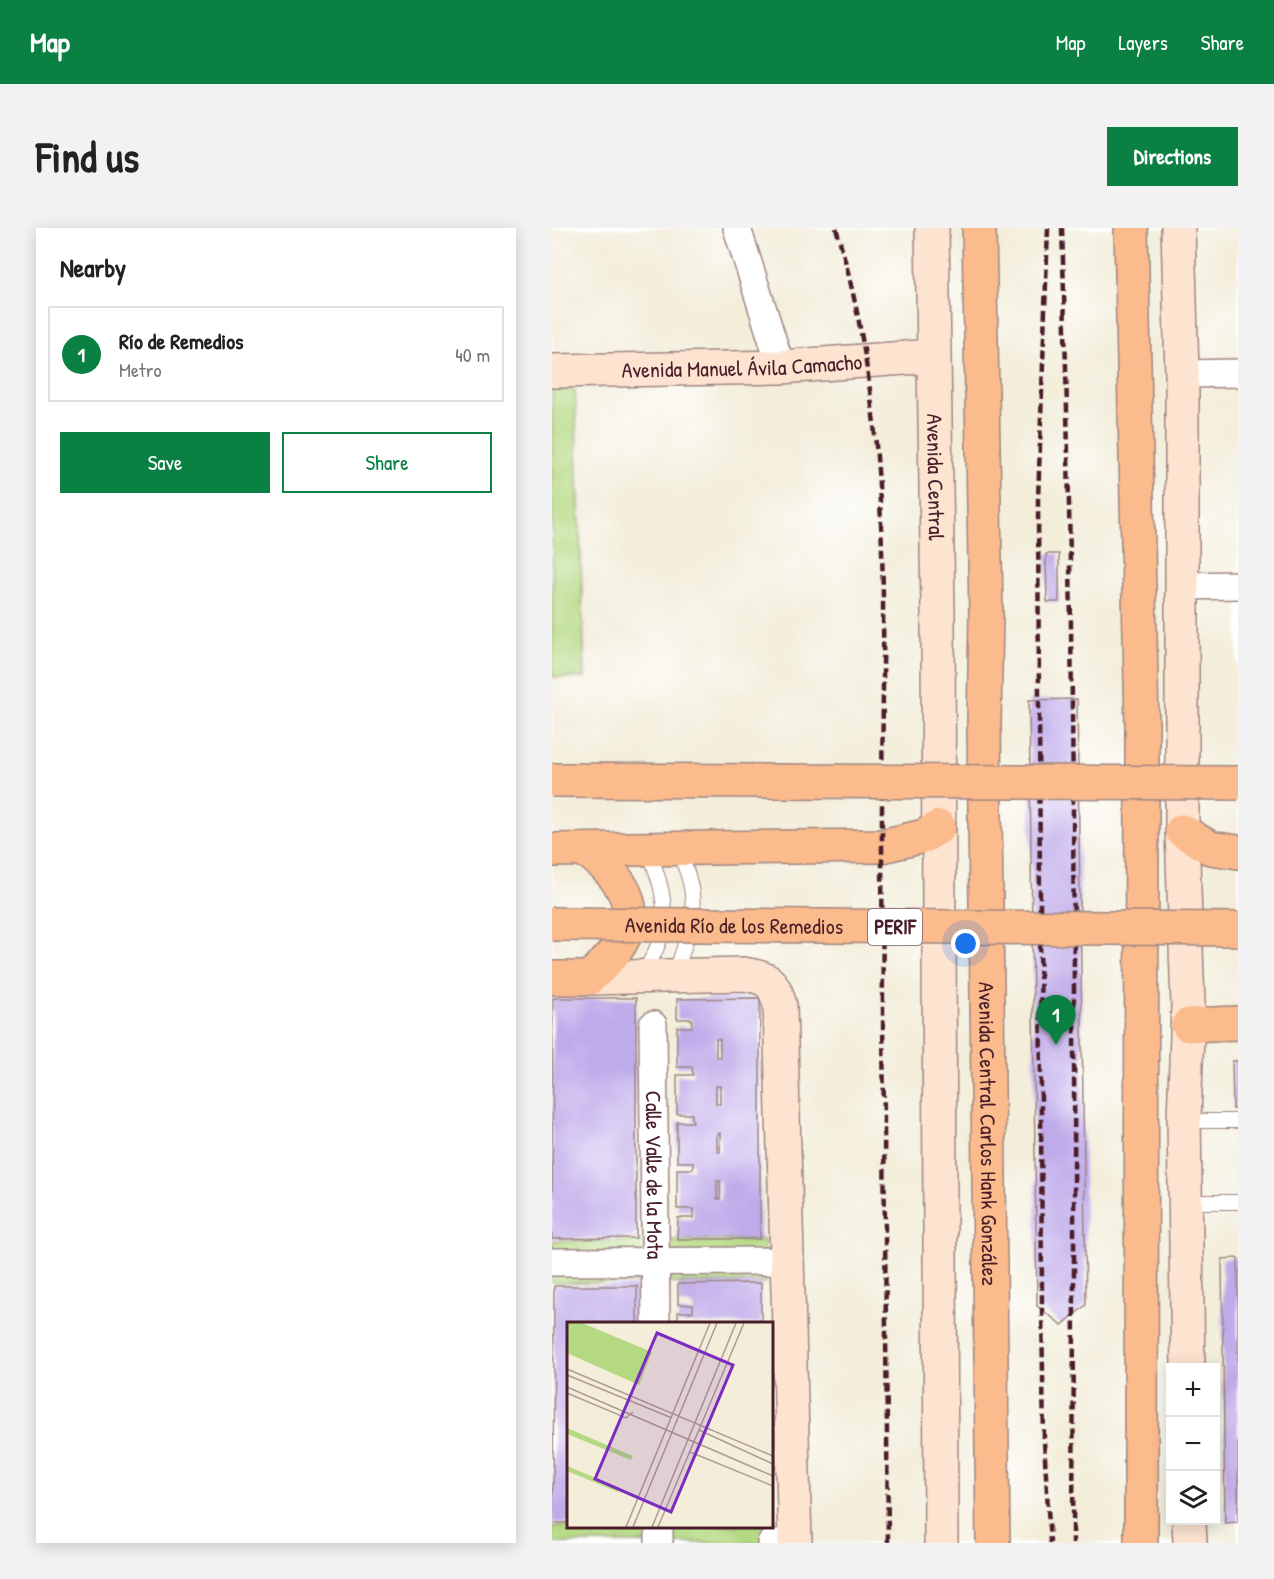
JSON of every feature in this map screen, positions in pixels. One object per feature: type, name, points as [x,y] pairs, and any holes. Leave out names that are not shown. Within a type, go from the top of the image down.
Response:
[{"type":"highway","name":"Avenida Central Carlos Hank González","points":[[979,228],[986,615],[984,724],[993,1543]]},
{"type":"highway","points":[[1131,228],[1142,726],[1141,1543]]},
{"type":"highway","points":[[552,780],[1238,783]]},
{"type":"highway","points":[[552,850],[882,846],[916,839],[939,827]]},
{"type":"highway","points":[[1182,831],[1209,848],[1238,852]]},
{"type":"highway","points":[[552,978],[589,978],[612,958],[626,936],[630,916],[616,877],[587,850]]},
{"type":"highway","name":"Avenida Río de los Remedios","points":[[552,924],[1238,929]]},
{"type":"highway","points":[[1188,1025],[1238,1023]]},
{"type":"main road","points":[[919,228],[934,273]]},
{"type":"main road","name":"Avenida Central","points":[[932,228],[938,726]]},
{"type":"main road","points":[[1178,228],[1182,374],[1182,831],[1188,1025],[1184,1121],[1188,1363]]},
{"type":"main road","name":"Avenida Manuel Ávila Camacho","points":[[552,371],[781,366],[933,356]]},
{"type":"main road","name":"Avenida Central Carlos Hank González","points":[[938,726],[941,1543]]},
{"type":"main road","points":[[589,978],[743,974],[759,976],[772,983],[780,1006],[795,1543]]},
{"type":"main road","points":[[1189,1525],[1190,1543]]},
{"type":"street","points":[[737,228],[781,366]]},
{"type":"street","points":[[1182,374],[1238,373]]},
{"type":"street","points":[[1182,586],[1238,585]]},
{"type":"street","name":"Calle Valle de la Mota","points":[[653,1025],[656,1322]]},
{"type":"street","points":[[552,1262],[788,1261]]},
{"type":"street","points":[[771,1543],[795,1543]]},
{"type":"lane","points":[[662,848],[690,874],[694,907],[675,976]]},
{"type":"lane","points":[[642,977],[661,936],[662,848]]},
{"type":"lane","points":[[1184,1121],[1238,1120]]},
{"type":"lane","points":[[1186,1202],[1238,1202]]},
{"type":"green space","points":[[552,390],[575,390],[585,678],[552,677]]},
{"type":"green space","points":[[765,1240],[765,1283],[552,1283],[552,1241]]},
{"type":"green space","points":[[552,1526],[567,1526],[567,1528],[771,1528],[772,1543],[552,1543]]},
{"type":"building","points":[[1046,554],[1059,554],[1059,602],[1047,602]]},
{"type":"building","points":[[1077,699],[1086,1305],[1062,1325],[1037,1306],[1029,700]]},
{"type":"building","points":[[553,998],[636,998],[636,1238],[552,1239]]},
{"type":"building","points":[[760,998],[760,1239],[677,1239],[678,1218],[693,1218],[693,1209],[677,1209],[677,1169],[693,1169],[693,1162],[677,1162],[677,1122],[693,1122],[692,1114],[677,1114],[677,1075],[693,1075],[692,1067],[677,1067],[677,1027],[692,1027],[692,1019],[677,1019],[677,999]],"holes":[[[716,1039],[720,1039],[720,1057],[716,1057]],[[716,1086],[720,1086],[720,1104],[716,1104]],[[720,1133],[720,1152],[717,1151],[717,1134]],[[717,1181],[720,1181],[720,1199],[717,1199]]]},
{"type":"building","points":[[1232,1061],[1238,1061],[1238,1109],[1233,1109]]},
{"type":"building","points":[[1238,1258],[1238,1522],[1225,1523],[1222,1259]]},
{"type":"building","points":[[761,1283],[761,1322],[678,1322],[678,1312],[693,1312],[693,1305],[678,1304],[678,1284]]},
{"type":"building","points":[[554,1286],[637,1286],[637,1322],[567,1322],[567,1523],[553,1523]]},
{"type":"railway","points":[[836,228],[855,305],[869,382],[882,535],[882,934],[888,1543]]},
{"type":"railway","points":[[1048,228],[1038,499],[1042,1310],[1044,1441],[1050,1543]]},
{"type":"railway","points":[[1062,228],[1072,721],[1073,1543]]},
{"type":"place","name":"Río de Remedios","points":[[1056,1045]]}]
